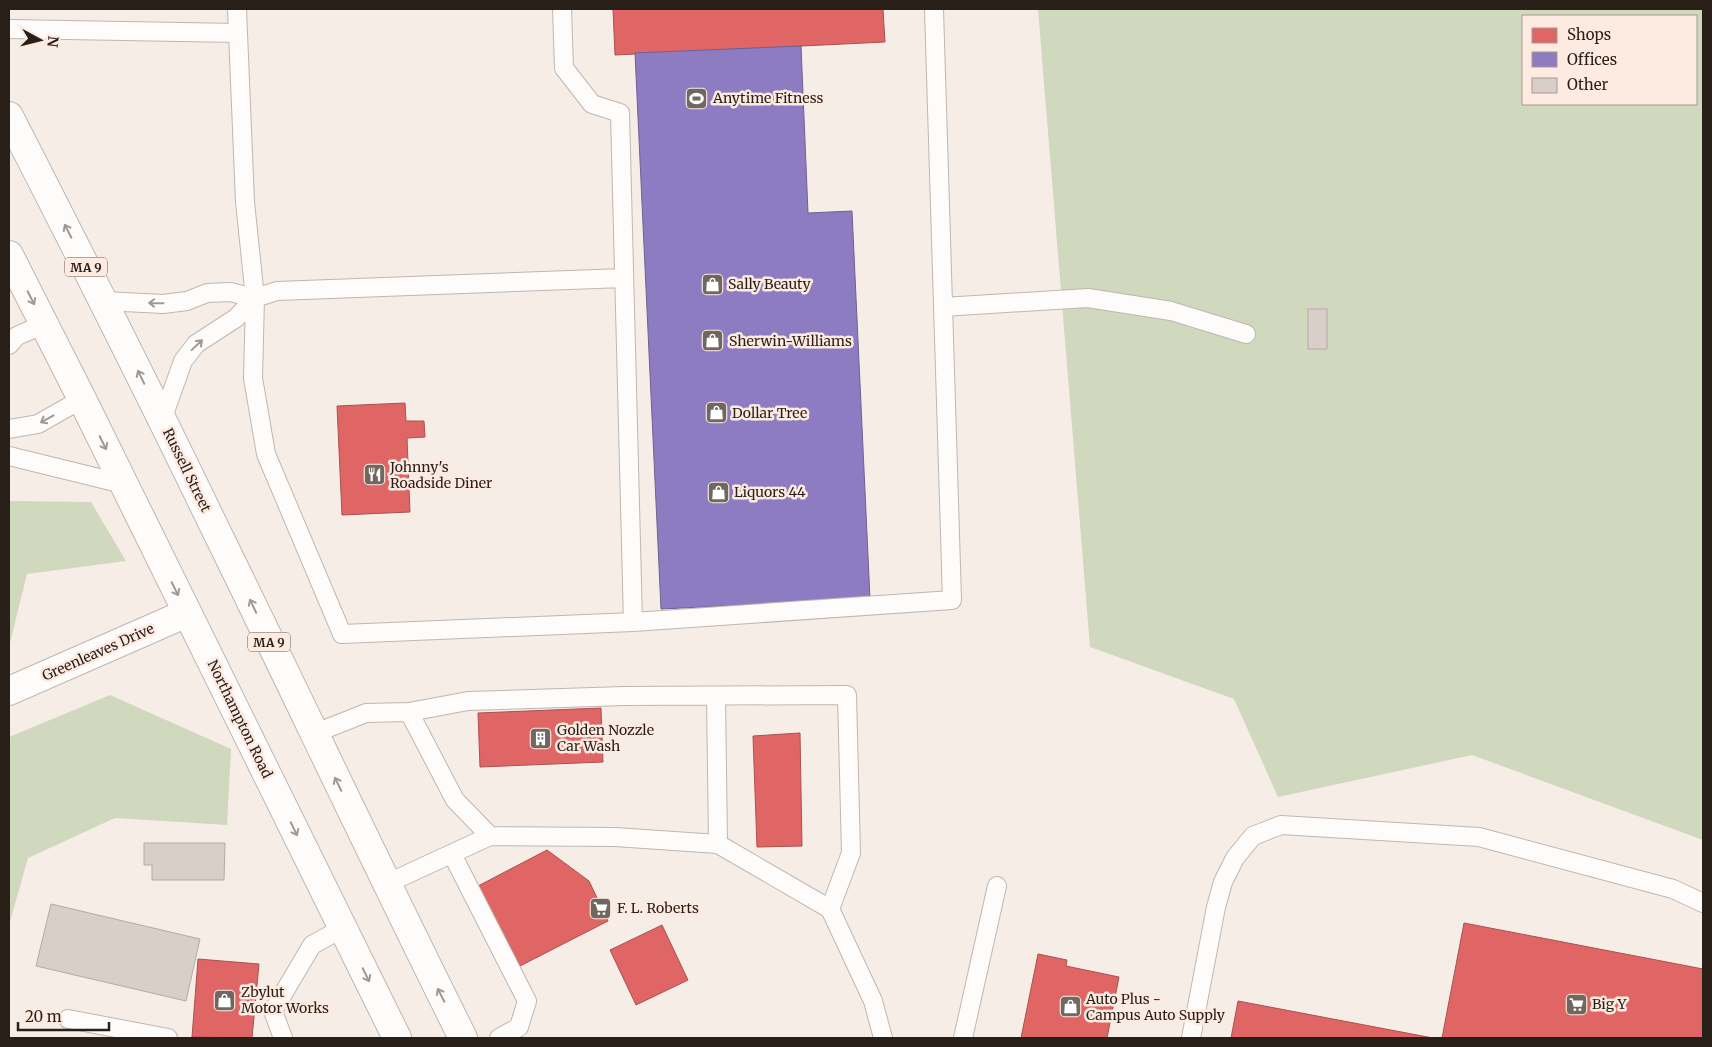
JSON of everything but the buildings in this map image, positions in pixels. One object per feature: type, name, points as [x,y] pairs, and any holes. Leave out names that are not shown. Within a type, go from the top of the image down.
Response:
[{"type":"main road","name":"Russell Street","points":[[9,116],[104,301],[386,884]]},
{"type":"main road","points":[[9,255],[82,400]]},
{"type":"main road","name":"Northampton Road","points":[[82,400],[397,1038]]},
{"type":"main road","name":"Greenleaves Drive","points":[[9,691],[187,613]]},
{"type":"main road","name":"MA 9","points":[[386,884],[463,1038]]},
{"type":"lane","points":[[237,9],[246,202],[255,298],[253,378],[266,454],[342,634],[633,622],[952,600],[934,9]]},
{"type":"lane","points":[[562,9],[564,68],[592,104],[620,113],[633,622]]},
{"type":"lane","points":[[9,30],[238,33]]},
{"type":"lane","points":[[162,420],[183,361],[196,344],[236,318],[255,298],[277,291],[624,278]]},
{"type":"lane","points":[[104,301],[163,304],[187,301],[207,293],[230,292],[255,298]]},
{"type":"lane","points":[[943,306],[1088,298],[1171,311],[1246,334]]},
{"type":"lane","points":[[11,337],[44,324]]},
{"type":"lane","points":[[9,429],[38,424],[82,400]]},
{"type":"lane","points":[[9,456],[124,484]]},
{"type":"lane","points":[[313,734],[366,713],[409,712],[468,701],[624,696],[847,696],[851,853],[830,909]]},
{"type":"lane","points":[[716,696],[718,844]]},
{"type":"lane","points":[[409,712],[455,800],[490,836]]},
{"type":"lane","points":[[1190,1038],[1216,907],[1224,882],[1235,858],[1253,836],[1281,825],[1479,837],[1672,889],[1703,903]]},
{"type":"lane","points":[[386,884],[490,836],[615,837],[718,844],[830,909],[873,1001],[883,1038]]},
{"type":"lane","points":[[452,854],[527,1001],[519,1027],[499,1038]]},
{"type":"lane","points":[[963,1038],[997,886]]},
{"type":"lane","points":[[283,1038],[273,1011],[312,945],[343,928]]},
{"type":"lane","points":[[68,1019],[168,1038]]},
{"type":"green space","points":[[1038,9],[1703,9],[1703,840],[1472,755],[1278,797],[1234,699],[1090,647]]},
{"type":"green space","points":[[9,501],[91,502],[126,561],[27,574],[9,647]]},
{"type":"green space","points":[[110,695],[231,749],[227,825],[115,818],[28,858],[9,925],[9,737]]},
{"type":"place","name":"Anytime Fitness","points":[[697,98]]},
{"type":"place","name":"Sally Beauty","points":[[712,284]]},
{"type":"place","name":"Sherwin-Williams","points":[[713,341]]},
{"type":"place","name":"Dollar Tree","points":[[716,413]]},
{"type":"place","name":"Johnny's Roadside Diner","points":[[374,475]]},
{"type":"place","name":"Liquors 44","points":[[718,492]]},
{"type":"place","name":"Golden Nozzle Car Wash","points":[[541,738]]},
{"type":"place","name":"F. L. Roberts","points":[[601,908]]},
{"type":"place","name":"Zbylut Motor Works","points":[[225,1000]]},
{"type":"place","name":"Big Y","points":[[1576,1004]]},
{"type":"place","name":"Auto Plus - Campus Auto Supply","points":[[1070,1007]]}]
